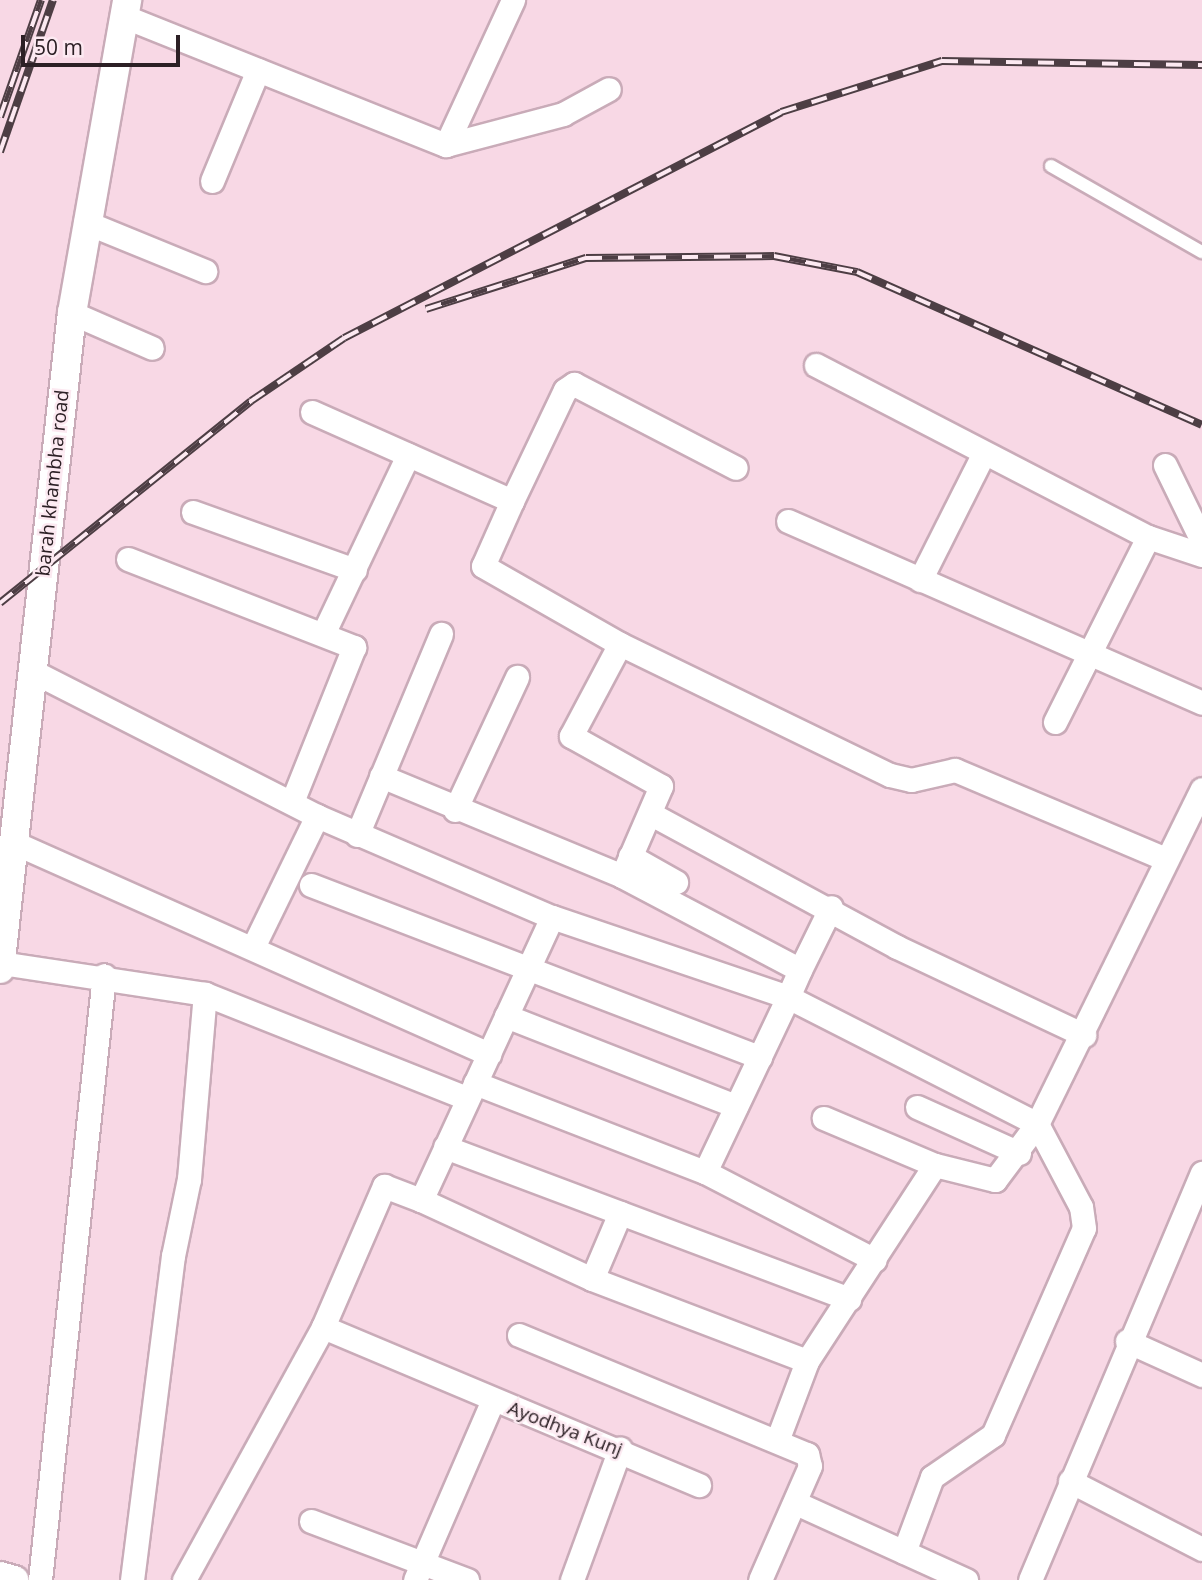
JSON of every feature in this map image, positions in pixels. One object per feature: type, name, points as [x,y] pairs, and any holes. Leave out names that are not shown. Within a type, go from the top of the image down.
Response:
[{"type":"street","points":[[446,145],[513,0]]},
{"type":"street","points":[[125,8],[258,70],[446,145],[563,114],[608,89]]},
{"type":"street","name":"barah khambha road","points":[[0,969],[17,844],[72,313],[85,222],[125,8]]},
{"type":"street","points":[[212,181],[258,70]]},
{"type":"street","points":[[85,222],[205,271]]},
{"type":"street","points":[[72,313],[152,348]]},
{"type":"street","points":[[816,365],[1148,537],[1202,555]]},
{"type":"street","points":[[736,468],[569,384],[512,501],[484,566],[620,644],[890,775],[911,780],[955,770],[1166,859]]},
{"type":"street","points":[[312,412],[512,501]]},
{"type":"street","points":[[920,580],[984,453]]},
{"type":"street","points":[[324,632],[408,455]]},
{"type":"street","points":[[1164,465],[1202,541]]},
{"type":"street","points":[[193,512],[355,570]]},
{"type":"street","points":[[788,521],[1090,652],[1202,704]]},
{"type":"street","points":[[1055,722],[1148,537]]},
{"type":"street","points":[[128,559],[349,642],[355,653],[292,802]]},
{"type":"street","points":[[356,835],[441,634]]},
{"type":"street","points":[[620,644],[571,736],[660,783],[651,814],[626,866]]},
{"type":"street","points":[[34,671],[356,835],[552,917],[789,998],[1037,1124],[1081,1207],[1084,1227],[993,1435],[932,1477],[904,1552]]},
{"type":"street","points":[[455,810],[517,677]]},
{"type":"street","points":[[381,776],[455,810],[676,882]]},
{"type":"street","points":[[824,1118],[935,1165],[990,1181],[1019,1153],[1037,1124],[1084,1035],[1166,859],[1202,789]]},
{"type":"street","points":[[651,814],[831,907],[897,947],[1084,1035]]},
{"type":"street","points":[[253,947],[317,816]]},
{"type":"street","points":[[17,844],[489,1054]]},
{"type":"street","points":[[626,866],[800,970]]},
{"type":"street","points":[[310,885],[527,972],[760,1057]]},
{"type":"street","points":[[705,1172],[831,907]]},
{"type":"street","points":[[421,1200],[552,917]]},
{"type":"street","points":[[1,963],[104,975],[205,995],[705,1172],[875,1260]]},
{"type":"street","points":[[40,1580],[104,975]]},
{"type":"street","points":[[132,1580],[173,1256],[189,1179],[205,995]]},
{"type":"street","points":[[506,1016],[736,1106]]},
{"type":"street","points":[[917,1107],[1019,1153]]},
{"type":"street","points":[[445,1147],[849,1299]]},
{"type":"street","points":[[777,1441],[807,1361],[935,1165]]},
{"type":"street","points":[[1030,1580],[1127,1341],[1200,1185]]},
{"type":"street","points":[[184,1580],[323,1327],[384,1186],[421,1200],[592,1279],[807,1361]]},
{"type":"street","points":[[592,1279],[620,1213]]},
{"type":"street","points":[[323,1327],[492,1402]]},
{"type":"street","points":[[519,1335],[777,1441],[811,1460],[796,1503],[760,1580]]},
{"type":"street","points":[[1127,1341],[1202,1375]]},
{"type":"street","name":"Ayodhya Kunj","points":[[418,1572],[492,1402],[620,1449],[699,1485]]},
{"type":"street","points":[[572,1580],[620,1449]]},
{"type":"street","points":[[1070,1481],[1202,1549]]},
{"type":"street","points":[[796,1503],[966,1580]]},
{"type":"street","points":[[310,1521],[418,1572],[467,1580]]},
{"type":"street","points":[[0,1576],[14,1580]]},
{"type":"lane","points":[[1051,166],[1202,252]]},
{"type":"railway","points":[[0,117],[41,0]]},
{"type":"railway","points":[[0,152],[53,0]]},
{"type":"railway","points":[[0,603],[251,401],[344,338],[781,112],[942,61],[1202,65]]},
{"type":"railway","points":[[426,309],[586,258],[774,256],[857,272],[1202,425]]}]
